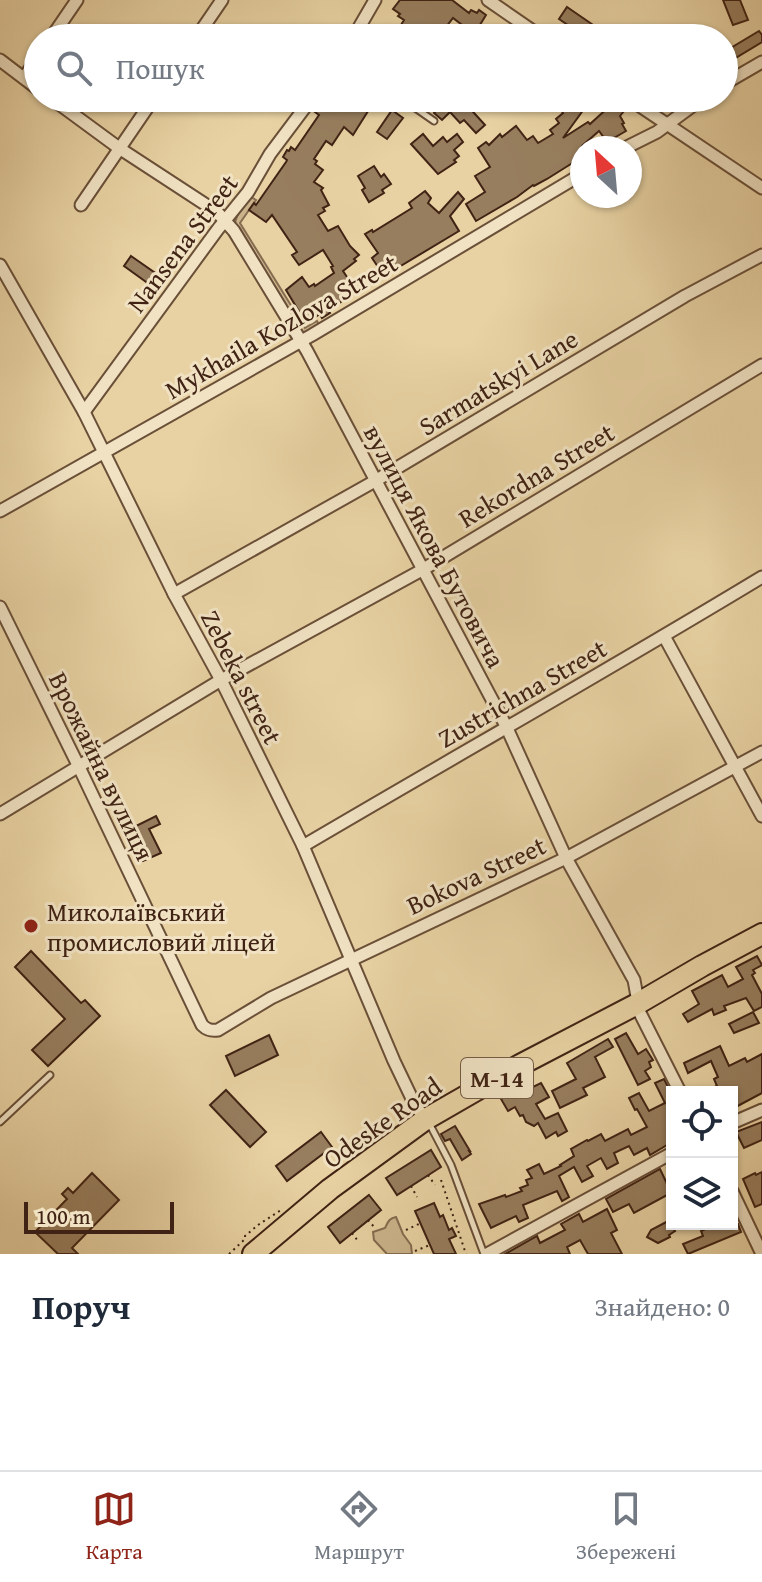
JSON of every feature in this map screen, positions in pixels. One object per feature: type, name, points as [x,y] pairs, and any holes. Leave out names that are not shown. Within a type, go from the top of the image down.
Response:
[{"type":"highway","name":"Odeske Road","points":[[253,1254],[330,1189],[426,1119],[762,934]]},
{"type":"street","points":[[61,24],[77,0]]},
{"type":"street","points":[[206,24],[222,0]]},
{"type":"street","points":[[361,24],[375,0]]},
{"type":"street","points":[[488,0],[523,24]]},
{"type":"street","points":[[0,60],[24,78]]},
{"type":"street","points":[[738,76],[762,62]]},
{"type":"street","name":"вулиця Якова Бутовича","points":[[70,112],[217,212],[234,231],[301,342],[506,726],[566,858],[634,980],[640,1013],[677,1086]]},
{"type":"street","points":[[81,205],[144,112]]},
{"type":"street","name":"Nansena Street","points":[[84,412],[248,192],[270,154],[302,112]]},
{"type":"street","points":[[648,112],[762,188]]},
{"type":"street","points":[[642,140],[684,112]]},
{"type":"street","name":"Mykhaila Kozlova Street","points":[[0,511],[301,342],[570,181]]},
{"type":"street","name":"Sarmatskyi Lane","points":[[174,594],[375,481],[685,296],[762,255]]},
{"type":"street","name":"Zebeka street","points":[[0,265],[84,412],[174,594],[221,680],[303,846],[394,1061],[416,1107],[426,1119]]},
{"type":"street","name":"Rekordna Street","points":[[0,814],[221,680],[422,570],[762,365]]},
{"type":"street","name":"Zustrichna Street","points":[[303,846],[762,577]]},
{"type":"street","name":"Врожайна вулиця","points":[[0,607],[207,1030]]},
{"type":"street","points":[[664,636],[762,816]]},
{"type":"street","name":"Bokova Street","points":[[207,1030],[218,1030],[271,998],[566,858],[762,752]]},
{"type":"street","points":[[738,1120],[762,1110]]},
{"type":"street","points":[[486,1254],[666,1156]]},
{"type":"street","points":[[738,1204],[762,1254]]},
{"type":"lane","points":[[421,112],[434,121]]},
{"type":"lane","points":[[0,1122],[50,1075]]},
{"type":"lane","points":[[426,1119],[451,1165],[486,1254]]},
{"type":"path","points":[[428,1175],[435,1185]]},
{"type":"path","points":[[441,1180],[466,1254]]},
{"type":"path","points":[[411,1186],[417,1197]]},
{"type":"path","points":[[368,1220],[375,1228]]},
{"type":"path","points":[[406,1230],[421,1223]]},
{"type":"path","points":[[352,1233],[358,1241]]},
{"type":"path","points":[[415,1251],[430,1245]]},
{"type":"shaded area","points":[[251,197],[256,200],[240,223],[305,328],[317,321],[319,325],[305,333],[302,333],[235,225],[238,214]]},
{"type":"shaded area","points":[[396,1217],[411,1245],[412,1254],[387,1254],[374,1240],[373,1232],[385,1228],[390,1219]]},
{"type":"building","points":[[400,0],[452,0],[469,13],[479,10],[486,15],[480,24],[461,24],[453,18],[448,24],[402,24],[404,20],[393,9]]},
{"type":"building","points":[[723,0],[740,0],[748,20],[733,24]]},
{"type":"building","points":[[567,7],[592,24],[566,24],[559,19]]},
{"type":"building","points":[[759,31],[762,35],[762,42],[738,57],[738,44]]},
{"type":"building","points":[[315,112],[367,112],[353,135],[344,127],[332,145],[326,141],[314,159],[323,170],[314,182],[323,188],[321,190],[329,205],[318,215],[328,231],[338,226],[359,255],[343,271],[357,292],[328,310],[330,313],[322,318],[320,314],[306,323],[286,290],[302,277],[309,287],[315,286],[334,273],[333,266],[323,250],[299,265],[292,255],[297,252],[272,215],[266,222],[249,210],[254,203],[256,205],[286,162],[283,157],[287,150],[291,147],[295,150],[319,115]]},
{"type":"building","points":[[391,112],[403,118],[387,139],[377,132]]},
{"type":"building","points":[[435,112],[450,112],[442,120]]},
{"type":"building","points":[[450,112],[473,112],[485,125],[476,133],[464,120],[460,123]]},
{"type":"building","points":[[562,112],[582,112],[563,138],[588,122],[590,124],[603,112],[623,112],[620,116],[626,131],[617,136],[603,136],[599,131],[593,136],[570,136],[570,165],[476,221],[466,204],[485,192],[475,176],[490,167],[478,148],[486,142],[489,145],[500,134],[502,137],[516,126],[527,140],[533,136],[538,143],[553,134],[550,130],[559,123],[556,119]]},
{"type":"building","points":[[423,134],[433,146],[443,137],[447,142],[457,134],[463,142],[454,150],[459,156],[454,160],[456,162],[438,174],[411,144]]},
{"type":"building","points":[[374,166],[381,177],[384,174],[391,184],[382,190],[384,193],[369,202],[358,176]]},
{"type":"building","points":[[425,191],[431,198],[428,203],[439,213],[458,192],[464,199],[450,216],[459,231],[384,276],[372,258],[378,253],[365,234],[412,208],[409,203]]},
{"type":"building","points":[[131,256],[161,277],[153,287],[124,266]]},
{"type":"building","points":[[156,816],[160,824],[149,829],[161,853],[143,861],[130,829]]},
{"type":"building","points":[[31,951],[81,1003],[85,1000],[100,1016],[48,1066],[32,1050],[65,1019],[15,967]]},
{"type":"building","points":[[757,956],[762,965],[753,970],[755,973],[752,975],[762,994],[762,1007],[754,1011],[746,998],[724,1006],[726,1010],[714,1015],[712,1009],[688,1022],[683,1014],[699,1004],[692,991],[722,975],[728,987],[743,979],[736,967]]},
{"type":"building","points":[[753,1012],[759,1023],[734,1033],[729,1024]]},
{"type":"building","points":[[626,1033],[638,1054],[646,1049],[653,1060],[649,1062],[651,1067],[645,1071],[650,1079],[638,1085],[615,1039]]},
{"type":"building","points":[[269,1035],[278,1055],[235,1076],[226,1056]]},
{"type":"building","points":[[608,1039],[613,1047],[595,1057],[605,1077],[583,1088],[587,1095],[560,1108],[552,1091],[576,1079],[567,1063]]},
{"type":"building","points":[[720,1046],[729,1066],[762,1054],[762,1093],[738,1106],[738,1086],[717,1086],[714,1079],[718,1077],[711,1061],[688,1073],[684,1063]]},
{"type":"building","points":[[664,1079],[668,1086],[666,1146],[650,1155],[647,1148],[634,1155],[629,1146],[614,1153],[618,1163],[607,1169],[601,1158],[587,1166],[593,1176],[582,1182],[574,1167],[559,1176],[569,1197],[562,1201],[557,1191],[523,1205],[528,1218],[519,1222],[516,1216],[491,1228],[479,1204],[522,1191],[520,1188],[528,1185],[526,1180],[532,1178],[527,1170],[539,1164],[544,1174],[574,1156],[571,1149],[587,1140],[601,1134],[605,1141],[628,1129],[631,1135],[647,1127],[629,1098],[639,1093],[649,1111],[665,1103],[655,1083]]},
{"type":"building","points":[[541,1083],[549,1097],[536,1104],[545,1119],[558,1113],[567,1131],[558,1136],[556,1132],[546,1138],[538,1123],[534,1126],[526,1122],[515,1107],[508,1111],[501,1099],[529,1084],[531,1088]]},
{"type":"building","points":[[226,1090],[266,1132],[250,1147],[210,1105]]},
{"type":"building","points":[[762,1122],[762,1140],[744,1148],[738,1131]]},
{"type":"building","points":[[455,1126],[471,1154],[462,1160],[450,1139],[445,1141],[441,1134]]},
{"type":"building","points":[[321,1132],[332,1147],[287,1181],[276,1166]]},
{"type":"building","points":[[431,1150],[441,1167],[397,1195],[386,1178]]},
{"type":"building","points":[[660,1169],[666,1182],[666,1196],[634,1213],[629,1204],[613,1212],[606,1199]]},
{"type":"building","points":[[762,1172],[762,1204],[755,1207],[743,1179]]},
{"type":"building","points":[[92,1173],[119,1200],[72,1248],[78,1254],[58,1254],[35,1232],[67,1199],[62,1194],[68,1188],[73,1193]]},
{"type":"building","points":[[369,1195],[381,1210],[340,1243],[328,1227]]},
{"type":"building","points":[[434,1203],[440,1217],[443,1215],[449,1230],[452,1228],[456,1236],[449,1239],[456,1254],[434,1254],[415,1211]]},
{"type":"building","points":[[607,1209],[617,1230],[611,1233],[622,1254],[588,1254],[580,1240],[567,1247],[570,1254],[505,1254],[537,1236],[540,1243],[565,1230],[561,1224],[579,1214],[583,1222]]},
{"type":"building","points":[[666,1222],[666,1230],[675,1231],[658,1243],[647,1237],[651,1230]]},
{"type":"building","points":[[738,1224],[741,1232],[688,1254],[683,1244],[703,1236],[701,1231],[738,1230]]},
{"type":"place","name":"Миколаївський промисловий ліцей","points":[[31,926]]}]
